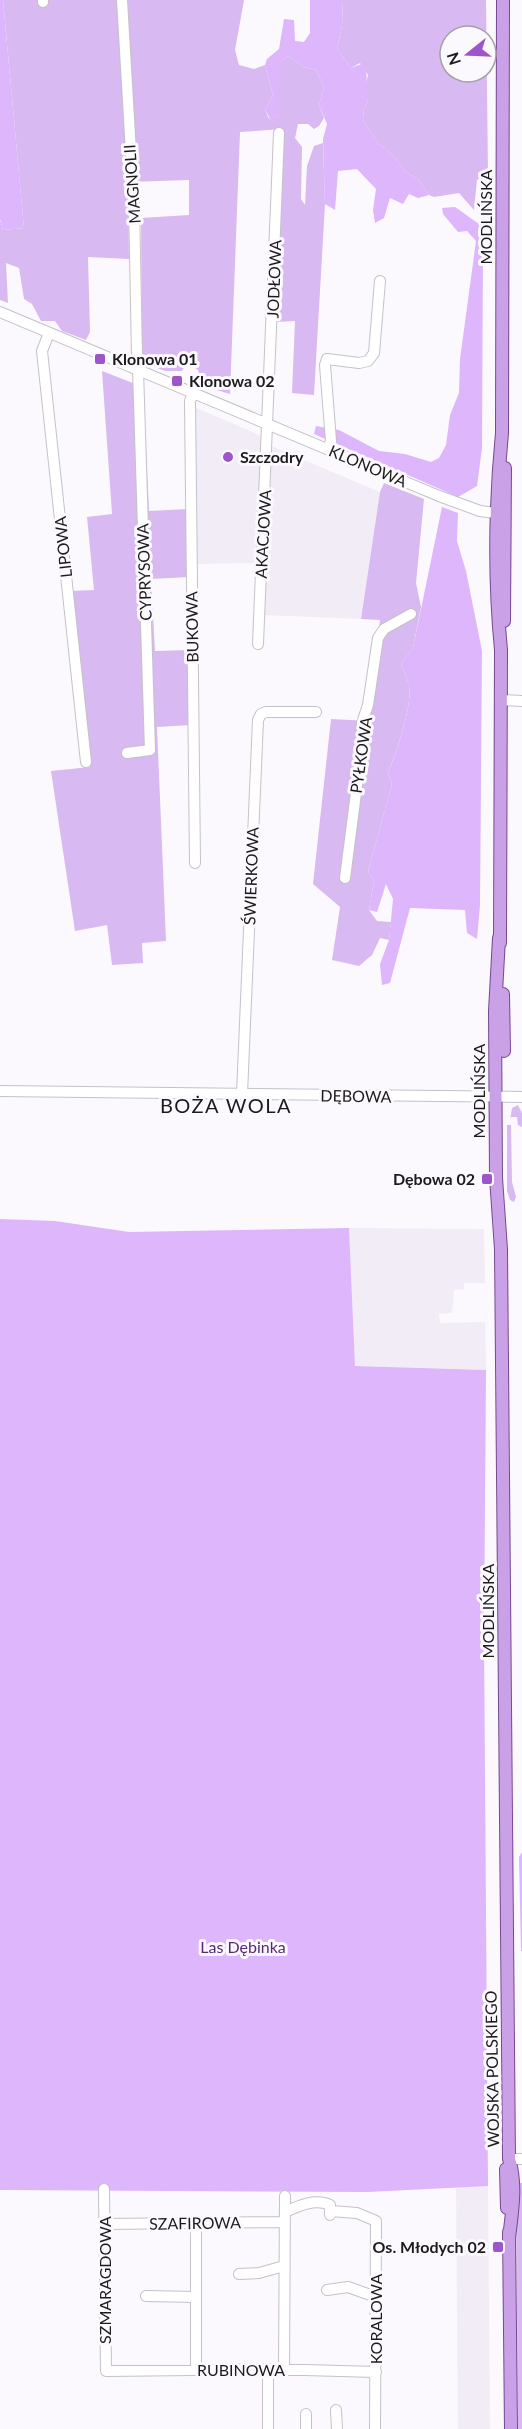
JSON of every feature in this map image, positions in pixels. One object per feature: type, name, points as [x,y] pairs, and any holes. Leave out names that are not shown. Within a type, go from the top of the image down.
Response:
[{"type":"main road","name":"MODLIŃSKA","points":[[503,0],[501,514],[505,605],[501,650],[500,938],[495,993],[500,1098],[497,1208],[501,1243],[507,1978]]},
{"type":"main road","name":"WOJSKA POLSKIEGO","points":[[507,1978],[516,2159],[506,2171],[505,2187],[509,2238],[511,2429]]},
{"type":"street","name":"MAGNOLII","points":[[122,0],[136,274],[136,369]]},
{"type":"street","name":"JODŁOWA","points":[[269,424],[279,133]]},
{"type":"street","points":[[328,449],[331,441],[325,365],[327,359],[359,363],[368,361],[374,353],[381,281]]},
{"type":"street","name":"KLONOWA","points":[[0,312],[470,508],[501,514]]},
{"type":"street","name":"LIPOWA","points":[[49,333],[42,351],[86,762]]},
{"type":"street","name":"CYPRYSOWA","points":[[127,753],[150,750],[136,369]]},
{"type":"street","name":"BUKOWA","points":[[193,393],[190,401],[195,863]]},
{"type":"street","name":"AKACJOWA","points":[[258,644],[269,424]]},
{"type":"street","name":"PYŁKOWA","points":[[345,878],[363,739],[362,723],[368,705],[377,644],[384,629],[411,614]]},
{"type":"street","points":[[501,700],[522,701]]},
{"type":"street","name":"ŚWIERKOWA","points":[[243,1094],[258,720],[261,714],[266,712],[316,712]]},
{"type":"street","name":"DĘBOWA","points":[[0,1087],[243,1094],[522,1097]]},
{"type":"street","name":"SZMARAGDOWA","points":[[104,2189],[106,2371]]},
{"type":"street","points":[[284,2370],[285,2196]]},
{"type":"street","name":"KORALOWA","points":[[285,2217],[298,2206],[322,2202],[330,2205],[330,2213],[348,2211],[376,2221],[375,2429]]},
{"type":"street","name":"SZAFIROWA","points":[[105,2224],[285,2217]]},
{"type":"street","points":[[196,2222],[196,2370]]},
{"type":"street","points":[[239,2274],[259,2273],[284,2266]]},
{"type":"street","points":[[327,2290],[348,2287],[376,2297]]},
{"type":"street","points":[[146,2296],[196,2296]]},
{"type":"street","points":[[268,2369],[268,2429]]},
{"type":"street","name":"RUBINOWA","points":[[106,2371],[268,2369],[376,2372]]},
{"type":"street","points":[[336,2410],[337,2429]]},
{"type":"street","points":[[306,2414],[306,2429]]},
{"type":"shaded area","points":[[3,0],[244,0],[235,50],[239,65],[254,69],[265,65],[273,95],[265,110],[272,121],[279,114],[279,64],[288,56],[304,67],[316,70],[324,87],[319,105],[324,118],[314,129],[308,124],[298,124],[295,138],[302,147],[301,199],[305,205],[307,166],[314,146],[323,143],[325,204],[314,395],[292,393],[295,321],[276,322],[284,129],[240,132],[230,394],[203,386],[198,370],[187,362],[182,371],[165,371],[142,362],[141,218],[189,215],[189,180],[128,182],[129,259],[88,257],[90,332],[86,340],[62,331],[55,321],[41,321],[32,304],[24,299],[19,268],[6,263],[8,303],[0,300],[0,220],[3,230],[24,228]]},
{"type":"shaded area","points":[[343,0],[486,0],[486,24],[438,24],[438,84],[487,84],[488,175],[477,180],[474,210],[459,193],[434,197],[429,195],[419,180],[405,171],[394,156],[378,143],[363,120],[364,109],[368,102],[365,89],[368,75],[360,63],[351,68],[337,49],[342,26]]},
{"type":"shaded area","points":[[102,371],[143,387],[149,511],[188,509],[189,577],[151,579],[155,651],[190,650],[190,725],[157,727],[166,941],[142,943],[143,963],[112,965],[107,925],[75,931],[51,771],[90,767],[71,591],[94,590],[87,517],[112,514]]},
{"type":"shaded area","points":[[192,406],[264,437],[258,563],[194,564]]},
{"type":"shaded area","points":[[271,446],[380,492],[361,619],[263,615]]},
{"type":"shaded area","points":[[384,483],[424,499],[416,583],[421,607],[413,648],[401,663],[409,685],[409,704],[388,773],[392,784],[368,871],[374,881],[369,910],[377,921],[391,922],[389,940],[380,938],[372,955],[359,966],[332,960],[340,907],[313,884],[331,719],[370,721],[380,620],[361,619],[380,492]]},
{"type":"shaded area","points":[[518,1105],[522,1113],[522,1127],[518,1125],[517,1117],[511,1117],[510,1120],[512,1108]]},
{"type":"shaded area","points":[[507,1125],[511,1125],[512,1182],[516,1197],[514,1202],[510,1200],[507,1191]]},
{"type":"shaded area","points":[[349,1228],[484,1229],[485,1283],[464,1283],[464,1289],[454,1290],[452,1313],[439,1314],[440,1323],[485,1322],[486,1370],[355,1366]]},
{"type":"shaded area","points":[[520,2183],[522,2183],[522,2429],[518,2429],[516,2190],[520,2190]]},
{"type":"shaded area","points":[[488,2186],[490,2429],[458,2429],[456,2187]]},
{"type":"green space","points":[[0,0],[3,0],[24,228],[3,230],[0,219]]},
{"type":"green space","points":[[310,0],[343,0],[342,26],[337,49],[351,68],[364,63],[368,102],[364,109],[363,120],[378,143],[394,156],[405,171],[419,180],[429,195],[418,198],[409,194],[403,204],[390,198],[384,218],[375,223],[373,210],[376,189],[357,169],[338,171],[335,210],[325,204],[323,139],[327,124],[319,105],[324,87],[316,70],[304,67],[288,56],[279,64],[279,114],[272,122],[265,110],[273,95],[265,65],[267,59],[279,49],[284,19],[294,20],[295,41],[304,42],[310,33]]},
{"type":"green space","points":[[455,207],[479,224],[483,243],[482,448],[477,486],[458,497],[314,434],[316,426],[339,430],[379,451],[405,454],[431,462],[439,458],[446,445],[450,415],[459,393],[460,359],[476,241],[467,231],[458,232],[443,214],[442,208]]},
{"type":"green space","points":[[442,507],[458,513],[457,541],[466,571],[482,651],[480,905],[477,939],[467,933],[465,910],[410,908],[390,983],[382,985],[380,964],[389,940],[393,899],[386,884],[377,912],[369,910],[374,881],[368,871],[392,784],[388,773],[409,705],[409,685],[401,663],[413,648]]},
{"type":"green space","name":"Las Dębinka","points":[[0,1219],[55,1221],[129,1232],[349,1228],[355,1366],[486,1370],[484,1638],[488,2186],[368,2192],[0,2190]]},
{"type":"green space","points":[[522,1852],[522,1951],[521,1951],[519,1857]]},
{"type":"place","name":"Klonowa 01","points":[[100,359]]},
{"type":"place","name":"Klonowa 02","points":[[177,381]]},
{"type":"place","name":"Szczodry","points":[[228,457]]},
{"type":"place","name":"Dębowa 02","points":[[487,1179]]},
{"type":"place","name":"Os. Młodych 02","points":[[498,2247]]},
{"type":"district","name":"BOŻA WOLA","points":[[226,1106]]}]
